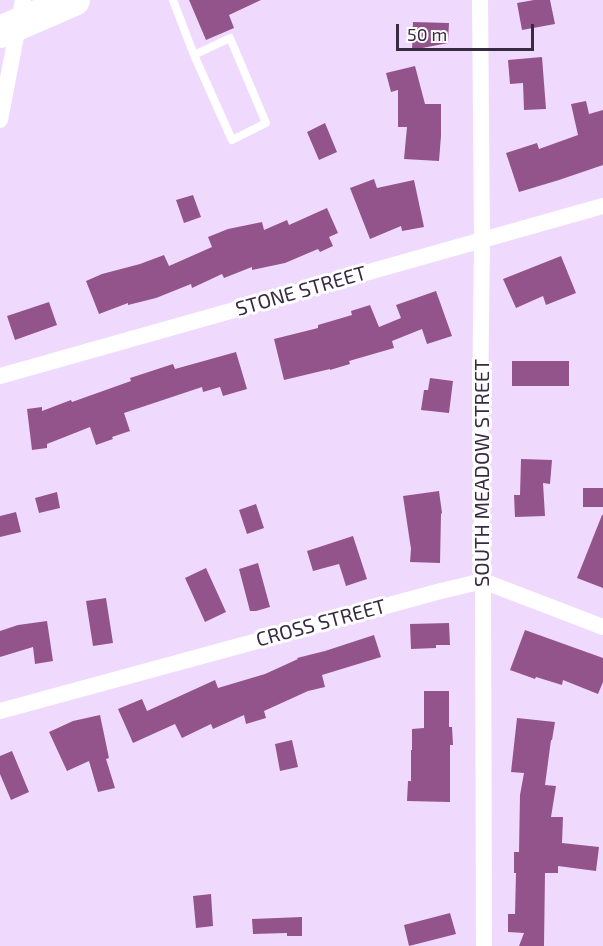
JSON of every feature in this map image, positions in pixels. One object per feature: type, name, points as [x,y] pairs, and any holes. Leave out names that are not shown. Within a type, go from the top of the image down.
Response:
[{"type":"highway","points":[[8,35],[71,1]]},
{"type":"street","points":[[0,120],[8,35],[23,0]]},
{"type":"street","name":"SOUTH MEADOW STREET","points":[[480,0],[484,946]]},
{"type":"street","name":"STONE STREET","points":[[0,376],[603,206]]},
{"type":"street","points":[[483,581],[603,627]]},
{"type":"street","name":"CROSS STREET","points":[[0,711],[483,581]]},
{"type":"lane","points":[[173,0],[194,55],[232,140],[266,123],[230,38],[194,55]]},
{"type":"building","points":[[189,0],[261,0],[229,15],[234,28],[206,40]]},
{"type":"building","points":[[550,0],[555,24],[522,30],[517,3]]},
{"type":"building","points":[[413,22],[449,23],[448,43],[412,50]]},
{"type":"building","points":[[542,57],[546,109],[524,110],[523,83],[510,84],[508,60]]},
{"type":"building","points":[[415,66],[425,104],[441,104],[439,161],[404,159],[407,127],[398,127],[398,90],[391,92],[386,73]]},
{"type":"building","points":[[586,101],[589,114],[603,110],[603,165],[519,192],[506,153],[537,143],[539,149],[578,135],[571,104]]},
{"type":"building","points":[[325,123],[337,152],[319,160],[307,132]]},
{"type":"building","points":[[374,179],[377,188],[414,180],[424,227],[402,231],[401,226],[370,239],[350,188]]},
{"type":"building","points":[[193,195],[201,217],[184,223],[176,200]]},
{"type":"building","points":[[327,208],[338,233],[329,237],[333,246],[320,252],[318,249],[285,263],[252,270],[252,267],[224,278],[222,274],[192,288],[191,284],[156,298],[128,305],[128,303],[99,314],[86,281],[164,255],[169,266],[212,247],[208,237],[228,229],[262,222],[264,230],[287,220],[289,225]]},
{"type":"building","points":[[561,256],[576,293],[546,305],[543,296],[516,308],[503,279]]},
{"type":"building","points":[[436,291],[452,336],[427,344],[422,329],[392,341],[394,348],[349,361],[350,364],[330,370],[284,380],[274,339],[318,328],[318,325],[352,315],[351,311],[370,305],[379,327],[401,318],[396,305]]},
{"type":"building","points":[[49,302],[57,325],[15,340],[7,316]]},
{"type":"building","points":[[236,352],[247,389],[223,396],[220,387],[203,392],[202,387],[124,413],[130,431],[112,437],[113,439],[96,445],[90,427],[47,444],[47,448],[32,450],[27,409],[42,407],[42,411],[131,381],[130,378],[173,364],[175,369]]},
{"type":"building","points":[[512,361],[569,361],[569,386],[512,386]]},
{"type":"building","points":[[430,378],[453,381],[449,413],[421,410],[424,390],[428,390]]},
{"type":"building","points":[[521,459],[552,460],[550,484],[543,483],[545,516],[515,517],[514,495],[520,495]]},
{"type":"building","points":[[583,488],[603,488],[603,507],[583,507]]},
{"type":"building","points":[[439,491],[442,513],[440,563],[410,562],[411,549],[403,496]]},
{"type":"building","points":[[57,492],[60,508],[39,513],[35,498]]},
{"type":"building","points":[[256,504],[264,528],[247,534],[239,510]]},
{"type":"building","points":[[16,512],[21,532],[0,537],[0,516]]},
{"type":"building","points":[[603,515],[603,588],[577,578]]},
{"type":"building","points":[[353,536],[367,579],[346,586],[339,564],[313,571],[307,551]]},
{"type":"building","points":[[258,563],[270,607],[250,611],[239,569]]},
{"type":"building","points":[[206,568],[226,612],[205,622],[185,578]]},
{"type":"building","points":[[106,598],[113,643],[93,646],[86,601]]},
{"type":"building","points":[[47,621],[53,661],[35,664],[33,647],[0,657],[0,631],[18,625]]},
{"type":"building","points":[[449,623],[450,645],[411,649],[410,624]]},
{"type":"building","points":[[525,630],[603,658],[603,682],[598,694],[563,680],[562,685],[510,670]]},
{"type":"building","points":[[374,635],[381,657],[322,675],[325,687],[308,691],[264,711],[266,718],[246,724],[244,715],[213,729],[211,724],[182,738],[175,724],[133,743],[118,709],[142,699],[147,711],[215,680],[218,688],[265,674],[297,658]]},
{"type":"building","points":[[424,691],[449,691],[449,727],[452,727],[453,745],[450,745],[450,802],[407,801],[408,781],[411,781],[412,729],[424,728]]},
{"type":"building","points":[[100,715],[109,758],[106,759],[115,788],[98,792],[89,761],[67,771],[49,732],[73,721]]},
{"type":"building","points":[[517,718],[555,722],[545,785],[556,786],[551,817],[563,817],[562,843],[599,847],[596,871],[558,866],[558,873],[545,873],[544,946],[519,946],[524,933],[508,932],[508,914],[515,914],[514,852],[519,852],[520,795],[524,773],[511,772]]},
{"type":"building","points":[[292,740],[298,767],[280,771],[275,744]]},
{"type":"building","points":[[12,751],[29,792],[11,800],[0,774],[0,756]]},
{"type":"building","points":[[211,894],[213,926],[196,928],[193,896]]},
{"type":"building","points":[[450,913],[456,934],[409,946],[404,925]]},
{"type":"building","points":[[302,917],[302,936],[287,936],[287,933],[253,934],[252,919]]}]
